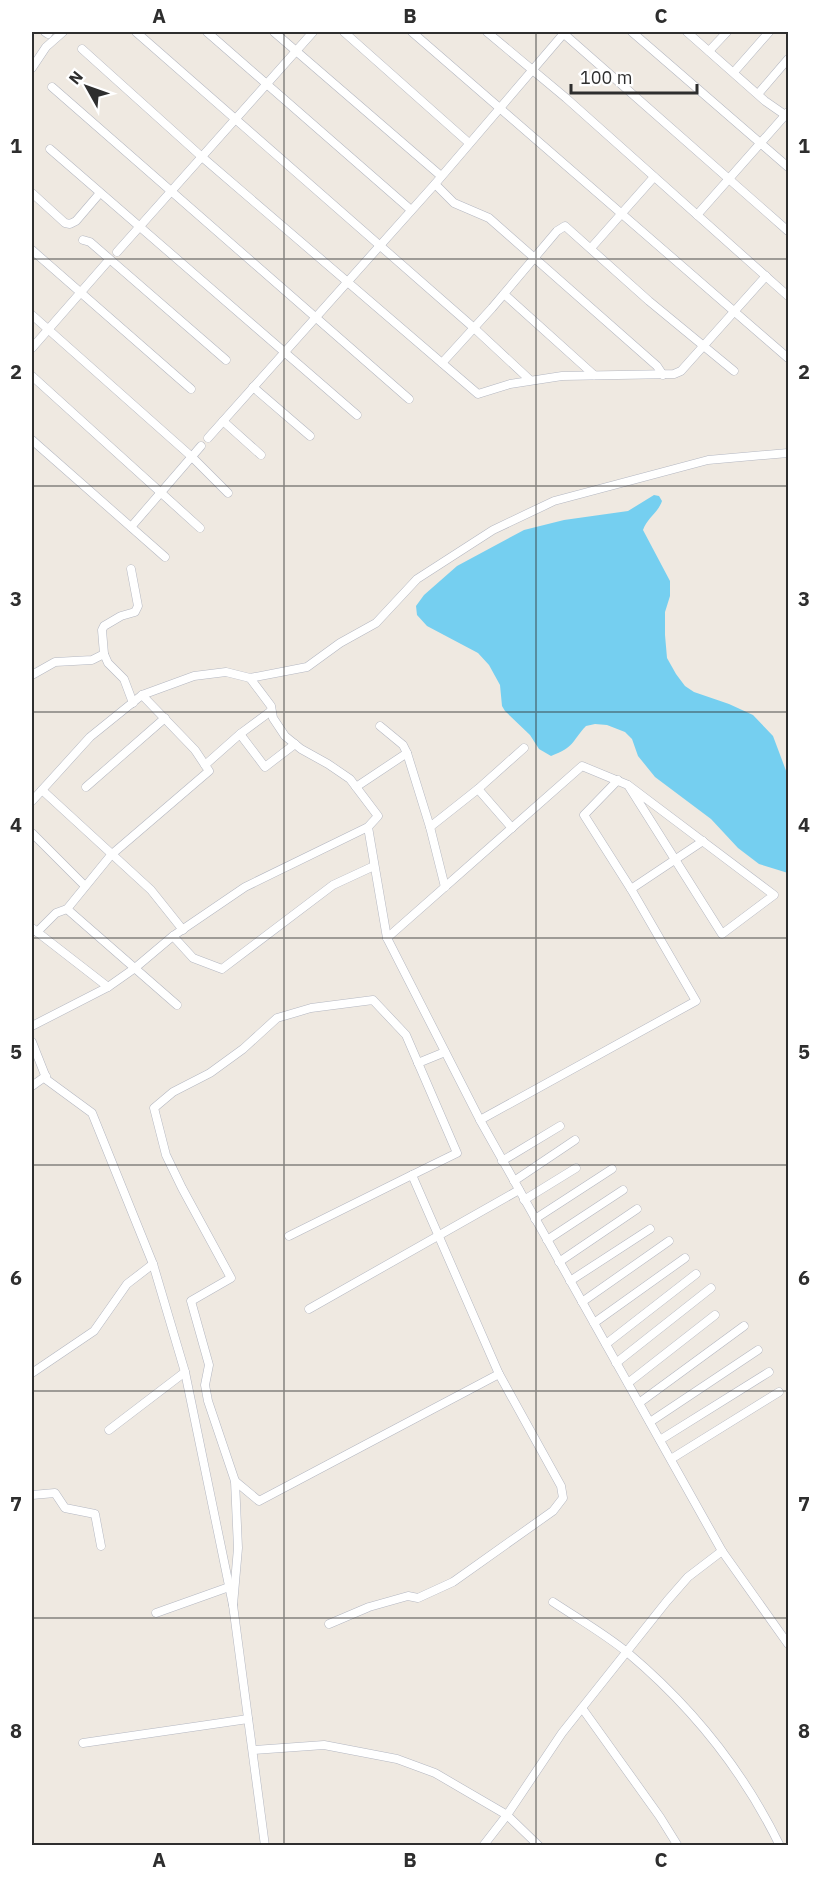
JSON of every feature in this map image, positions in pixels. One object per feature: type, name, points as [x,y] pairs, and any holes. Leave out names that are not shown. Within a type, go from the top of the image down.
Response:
[{"type":"street","points":[[32,68],[46,47],[63,32]]},
{"type":"street","points":[[136,32],[474,328],[530,380]]},
{"type":"street","points":[[207,32],[411,210]]},
{"type":"street","points":[[274,32],[441,176]]},
{"type":"street","points":[[117,252],[314,32]]},
{"type":"street","points":[[344,32],[469,142]]},
{"type":"street","points":[[412,32],[789,358]]},
{"type":"street","points":[[487,32],[789,296]]},
{"type":"street","points":[[208,438],[314,316],[435,184],[564,32],[789,231]]},
{"type":"street","points":[[632,32],[789,167]]},
{"type":"street","points":[[687,32],[758,94],[788,114],[697,215]]},
{"type":"street","points":[[709,51],[727,32]]},
{"type":"street","points":[[734,72],[769,32]]},
{"type":"street","points":[[82,49],[202,157],[478,394],[530,380],[594,375],[663,375],[681,371],[766,276]]},
{"type":"street","points":[[758,94],[789,59]]},
{"type":"street","points":[[52,87],[409,399]]},
{"type":"street","points":[[50,149],[357,415]]},
{"type":"street","points":[[591,248],[654,177]]},
{"type":"street","points":[[435,184],[454,203],[489,218],[657,366],[663,375]]},
{"type":"street","points":[[32,193],[65,223],[70,224],[76,221],[100,193]]},
{"type":"street","points":[[442,363],[557,231],[565,226],[734,371]]},
{"type":"street","points":[[83,240],[90,242],[226,360]]},
{"type":"street","points":[[32,250],[191,389]]},
{"type":"street","points":[[32,348],[109,260]]},
{"type":"street","points":[[504,294],[594,375]]},
{"type":"street","points":[[32,315],[192,457],[228,493]]},
{"type":"street","points":[[32,376],[200,528]]},
{"type":"street","points":[[253,387],[310,436]]},
{"type":"street","points":[[223,421],[261,455]]},
{"type":"street","points":[[32,440],[165,557]]},
{"type":"street","points":[[131,527],[201,446]]},
{"type":"street","points":[[32,801],[90,737],[142,695],[194,676],[226,672],[250,678],[307,667],[376,623],[417,579],[493,530],[554,501],[708,460],[789,453]]},
{"type":"street","points":[[132,569],[138,606],[135,612],[121,616],[104,626],[102,630],[104,654],[108,663],[124,679],[133,703]]},
{"type":"street","points":[[32,675],[55,662],[92,660],[104,654]]},
{"type":"street","points":[[32,1026],[108,987],[173,936],[245,887],[368,827],[378,816],[350,779],[285,736],[271,711],[272,706],[250,678]]},
{"type":"street","points":[[108,987],[34,930],[56,913],[67,909],[111,855],[209,771],[195,750],[142,695]]},
{"type":"street","points":[[205,765],[240,734],[271,711]]},
{"type":"street","points":[[86,787],[165,718]]},
{"type":"street","points":[[380,726],[403,745],[407,753],[430,827],[445,887]]},
{"type":"street","points":[[240,734],[265,766],[295,744]]},
{"type":"street","points":[[430,827],[524,748]]},
{"type":"street","points":[[356,786],[407,753]]},
{"type":"street","points":[[387,938],[582,766],[628,785],[774,895],[722,934],[628,785]]},
{"type":"street","points":[[480,1120],[696,1001],[631,889],[584,815],[618,780]]},
{"type":"street","points":[[478,789],[512,828]]},
{"type":"street","points":[[42,790],[151,890],[183,930]]},
{"type":"street","points":[[368,827],[387,938],[480,1120],[722,1551],[789,1644]]},
{"type":"street","points":[[32,832],[85,886]]},
{"type":"street","points":[[631,889],[703,841]]},
{"type":"street","points":[[173,936],[193,958],[222,969],[333,885],[374,866]]},
{"type":"street","points":[[67,909],[177,1005]]},
{"type":"street","points":[[233,1605],[238,1548],[235,1481],[208,1401],[205,1385],[209,1365],[191,1301],[231,1278],[166,1155],[154,1108],[173,1092],[210,1072],[243,1049],[278,1018],[310,1008],[374,1000],[406,1035],[457,1153],[289,1236]]},
{"type":"street","points":[[32,1042],[47,1080],[92,1113],[153,1264],[185,1372],[233,1605],[265,1845]]},
{"type":"street","points":[[418,1063],[445,1052]]},
{"type":"street","points":[[32,1086],[46,1076]]},
{"type":"street","points":[[502,1161],[560,1126]]},
{"type":"street","points":[[514,1181],[575,1140]]},
{"type":"street","points":[[524,1200],[576,1168]]},
{"type":"street","points":[[535,1219],[612,1169]]},
{"type":"street","points":[[329,1624],[369,1607],[408,1596],[418,1598],[453,1582],[553,1511],[563,1498],[561,1486],[499,1374],[412,1175]]},
{"type":"street","points":[[309,1309],[519,1190]]},
{"type":"street","points":[[547,1240],[623,1190]]},
{"type":"street","points":[[560,1262],[637,1209]]},
{"type":"street","points":[[570,1281],[650,1229]]},
{"type":"street","points":[[582,1302],[669,1241]]},
{"type":"street","points":[[594,1323],[685,1258]]},
{"type":"street","points":[[32,1373],[94,1331],[127,1284],[153,1264]]},
{"type":"street","points":[[606,1344],[696,1274]]},
{"type":"street","points":[[616,1363],[711,1288]]},
{"type":"street","points":[[628,1383],[716,1315]]},
{"type":"street","points":[[639,1403],[744,1326]]},
{"type":"street","points":[[650,1422],[758,1350]]},
{"type":"street","points":[[109,1430],[185,1372]]},
{"type":"street","points":[[660,1440],[769,1372]]},
{"type":"street","points":[[235,1481],[259,1500],[499,1374]]},
{"type":"street","points":[[670,1459],[779,1392]]},
{"type":"street","points":[[32,1496],[55,1493],[65,1508],[94,1514],[101,1546]]},
{"type":"street","points":[[483,1845],[507,1815],[562,1733],[626,1652],[688,1577],[722,1551]]},
{"type":"street","points":[[156,1613],[229,1587]]},
{"type":"street","points":[[553,1602],[626,1652],[697,1720],[744,1783],[780,1845]]},
{"type":"street","points":[[582,1708],[678,1845]]},
{"type":"street","points":[[83,1743],[248,1719]]},
{"type":"street","points":[[253,1749],[324,1745],[397,1759],[435,1773],[507,1815],[539,1845]]},
{"type":"water","points":[[654,495],[659,496],[662,501],[643,530],[670,581],[670,596],[665,612],[667,658],[685,686],[694,692],[753,715],[773,736],[788,776],[788,873],[759,864],[738,848],[711,819],[655,777],[638,756],[632,739],[625,732],[607,725],[595,724],[586,726],[572,744],[559,753],[551,756],[539,749],[530,735],[502,706],[500,685],[489,665],[478,653],[427,626],[417,615],[416,606],[424,595],[457,566],[524,530],[564,520],[628,511]]}]
